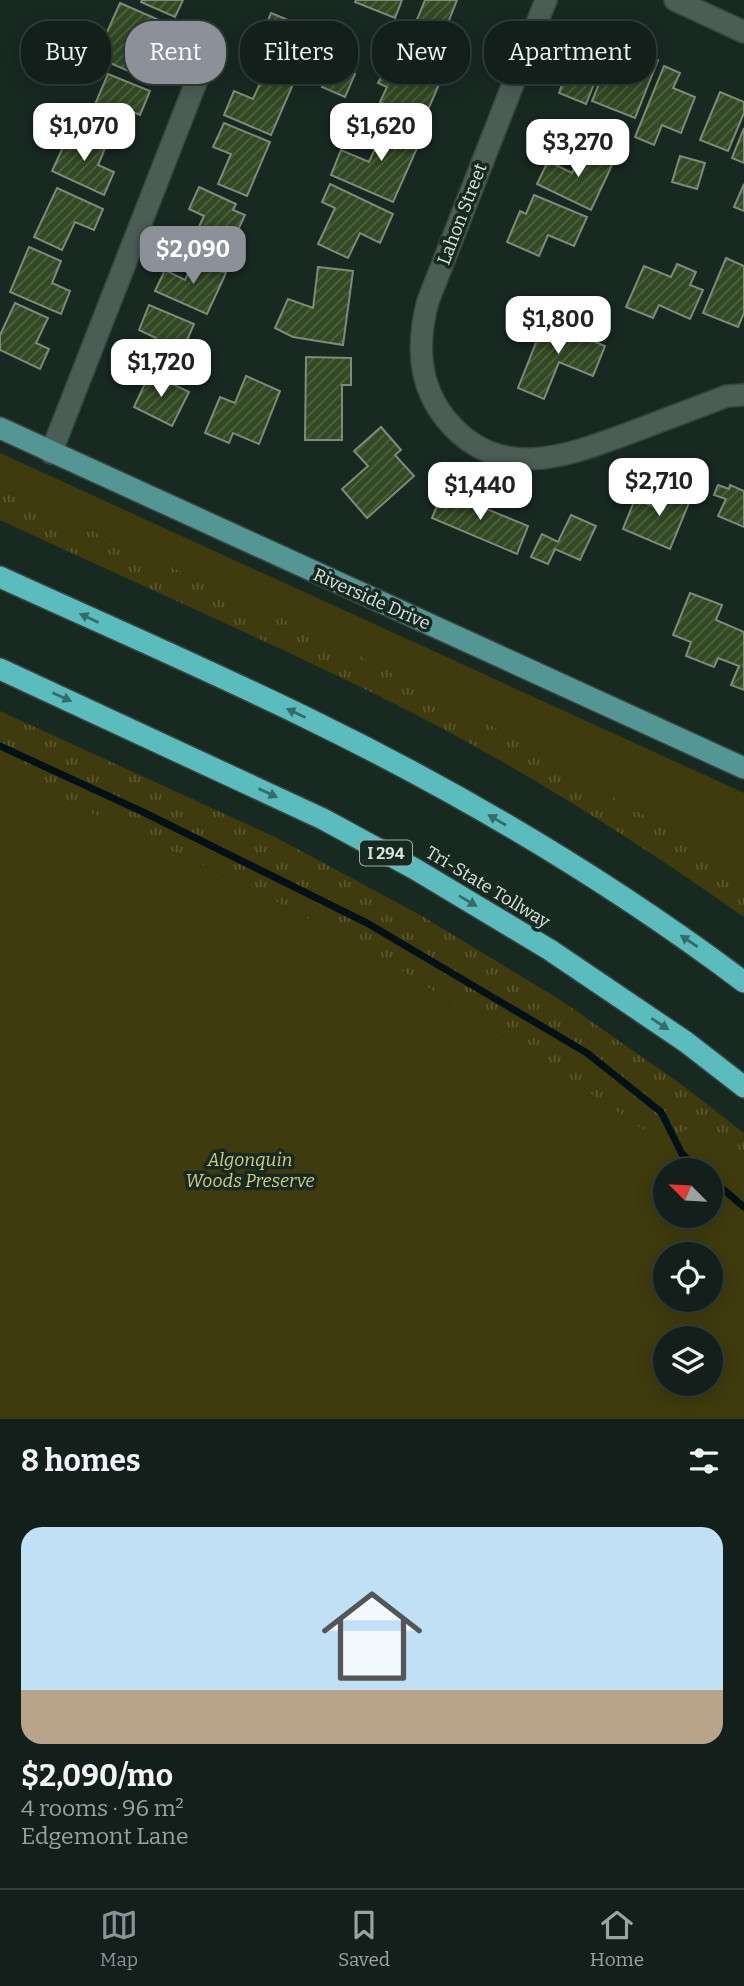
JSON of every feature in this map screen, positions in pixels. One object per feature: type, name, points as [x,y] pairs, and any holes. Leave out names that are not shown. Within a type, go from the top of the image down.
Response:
[{"type":"highway","points":[[0,577],[254,692],[393,761],[496,819],[611,889],[744,982]]},
{"type":"highway","name":"Tri-State Tollway","points":[[0,669],[323,819],[415,869],[550,950],[687,1042],[744,1087]]},
{"type":"main road","name":"Riverside Drive","points":[[0,428],[744,768]]},
{"type":"street","name":"Lahon Street","points":[[546,0],[428,301],[421,327],[420,353],[425,379],[438,409],[454,430],[473,444],[499,455],[524,460],[548,459],[581,451],[727,396],[744,395]]},
{"type":"street","points":[[675,0],[744,32]]},
{"type":"street","points":[[51,453],[195,84]]},
{"type":"green space","points":[[0,453],[744,793],[744,882],[654,821],[500,730],[336,643],[0,488]]},
{"type":"green space","points":[[0,488],[336,643],[500,730],[654,821],[744,882],[744,917],[567,800],[475,746],[286,651],[0,520]]},
{"type":"green space","points":[[0,711],[275,837],[422,916],[562,1001],[682,1085],[744,1133],[744,1271],[717,1228],[723,1228],[723,1158],[653,1159],[584,1089],[381,957],[250,888],[0,770]]},
{"type":"green space","name":"Algonquin Woods Preserve","points":[[0,770],[250,888],[381,957],[667,1146],[686,1129],[744,1172],[744,1419],[0,1419]]},
{"type":"building","points":[[183,0],[175,17],[141,2]]},
{"type":"building","points":[[402,0],[395,18],[355,2]]},
{"type":"building","points":[[425,0],[457,0],[449,21],[416,21]]},
{"type":"building","points":[[120,3],[159,20],[125,21],[125,70],[111,63],[111,23]]},
{"type":"building","points":[[271,13],[290,21],[268,21]]},
{"type":"building","points":[[664,66],[680,73],[673,88],[695,97],[681,133],[662,125],[654,145],[635,137]]},
{"type":"building","points":[[111,75],[125,81],[125,84],[150,91],[140,115],[126,109],[115,135],[87,123],[104,84],[111,84]]},
{"type":"building","points":[[260,84],[293,84],[271,135],[224,115],[234,91],[253,99]]},
{"type":"building","points":[[323,84],[351,84],[345,97],[322,87]]},
{"type":"building","points":[[380,84],[439,84],[423,121],[380,102],[387,87]]},
{"type":"building","points":[[562,84],[594,84],[586,104],[559,93]]},
{"type":"building","points":[[599,84],[648,84],[635,118],[592,101]]},
{"type":"building","points":[[720,92],[744,102],[744,113],[728,151],[700,140]]},
{"type":"building","points":[[387,122],[422,137],[393,202],[331,175],[341,150],[369,162]]},
{"type":"building","points":[[224,123],[270,142],[247,196],[218,184],[231,154],[213,147]]},
{"type":"building","points":[[744,128],[744,163],[732,158]]},
{"type":"building","points":[[71,130],[106,146],[98,165],[114,172],[104,195],[52,171]]},
{"type":"building","points":[[583,149],[613,163],[591,210],[537,184],[548,161],[572,173]]},
{"type":"building","points":[[680,156],[705,163],[697,189],[672,182]]},
{"type":"building","points":[[330,184],[393,214],[380,243],[360,233],[348,258],[318,244],[335,208],[322,202]]},
{"type":"building","points":[[744,184],[744,211],[734,207]]},
{"type":"building","points":[[199,187],[236,204],[233,210],[245,215],[224,260],[191,244],[204,216],[189,209]]},
{"type":"building","points":[[57,188],[103,209],[94,230],[75,222],[62,250],[34,237]]},
{"type":"building","points":[[534,195],[587,217],[574,246],[548,235],[539,256],[507,242],[520,211],[526,214]]},
{"type":"building","points":[[29,247],[61,261],[52,283],[70,291],[61,314],[10,292]]},
{"type":"building","points":[[726,258],[744,266],[744,313],[738,327],[703,313]]},
{"type":"building","points":[[195,259],[226,273],[207,314],[155,291],[165,270],[185,280]]},
{"type":"building","points":[[677,264],[696,272],[690,285],[703,290],[690,319],[659,305],[653,318],[626,307],[644,266],[671,277]]},
{"type":"building","points":[[318,267],[353,271],[343,345],[293,337],[275,328],[288,299],[313,308]]},
{"type":"building","points":[[15,303],[48,318],[36,343],[49,349],[40,369],[0,350],[0,335]]},
{"type":"building","points":[[149,305],[194,324],[174,371],[147,359],[156,338],[139,330]]},
{"type":"building","points":[[549,310],[563,316],[558,327],[605,346],[593,376],[559,362],[544,399],[518,388]]},
{"type":"building","points":[[306,357],[351,358],[351,385],[342,385],[342,440],[305,440]]},
{"type":"building","points":[[150,373],[189,392],[172,426],[134,407]]},
{"type":"building","points":[[246,376],[280,391],[259,444],[233,433],[229,443],[205,433],[220,397],[235,403]]},
{"type":"building","points":[[381,427],[401,450],[395,455],[414,476],[367,518],[342,489],[368,466],[354,451]]},
{"type":"building","points":[[673,485],[693,493],[670,549],[623,529],[635,499],[663,510]]},
{"type":"building","points":[[718,485],[729,489],[730,485],[744,491],[744,527],[718,516],[726,499],[714,495]]},
{"type":"building","points":[[443,491],[528,526],[517,554],[432,518]]},
{"type":"building","points":[[571,515],[596,526],[580,560],[555,549],[548,564],[531,557],[542,534],[558,542]]},
{"type":"building","points":[[690,593],[722,605],[716,620],[744,632],[744,690],[731,685],[739,666],[718,658],[714,667],[686,656],[691,642],[673,635]]},
{"type":"waterway","points":[[0,746],[143,812],[367,923],[587,1053],[661,1112],[682,1154],[687,1158]]},
{"type":"waterway","points":[[723,1189],[744,1207]]}]
